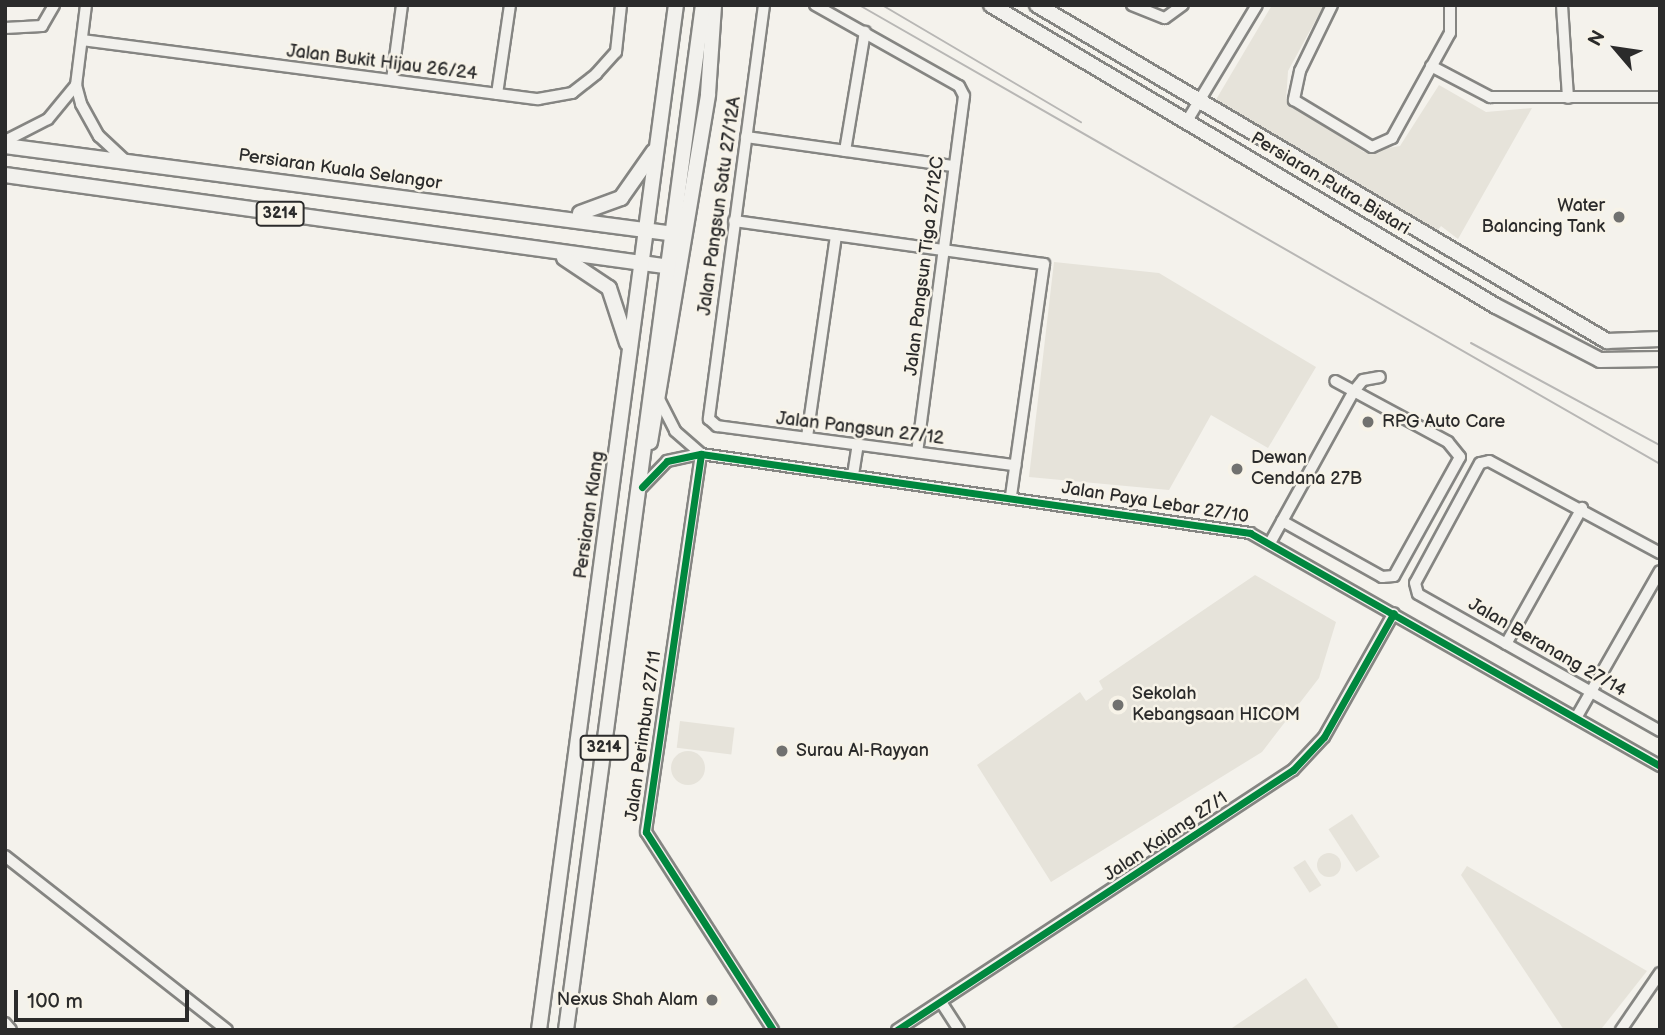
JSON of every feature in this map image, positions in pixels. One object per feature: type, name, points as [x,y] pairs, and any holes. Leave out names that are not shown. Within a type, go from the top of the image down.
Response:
[{"type":"main road","name":"Persiaran Klang","points":[[539,1030],[629,351],[663,127],[676,5]]},
{"type":"main road","points":[[644,467],[663,266],[703,5]]},
{"type":"main road","name":"3214","points":[[565,1030],[644,467],[660,401],[708,94],[714,5]]},
{"type":"main road","name":"Persiaran Putra Bistari","points":[[991,5],[1496,306],[1600,360],[1660,359]]},
{"type":"main road","name":"Persiaran Putra Bistari","points":[[1037,5],[1197,102],[1606,341],[1660,339]]},
{"type":"main road","points":[[561,215],[599,211],[621,198],[649,164],[663,127]]},
{"type":"main road","name":"Persiaran Kuala Selangor","points":[[5,143],[412,203],[561,215],[668,233]]},
{"type":"main road","name":"3214","points":[[5,175],[663,266]]},
{"type":"main road","points":[[555,253],[596,274],[609,288],[629,351]]},
{"type":"street","points":[[5,28],[42,26],[54,5]]},
{"type":"street","points":[[86,5],[76,85],[87,120],[124,159]]},
{"type":"street","points":[[392,80],[402,5]]},
{"type":"street","points":[[497,94],[510,5]]},
{"type":"street","name":"Jalan Bukit Hijau 26/24","points":[[82,40],[538,99],[572,93],[616,52],[621,5]]},
{"type":"street","name":"Jalan Pangsun Satu 27/12A","points":[[707,412],[764,5]]},
{"type":"street","points":[[815,5],[864,32],[845,151]]},
{"type":"street","points":[[1132,5],[1165,18],[1182,5]]},
{"type":"street","points":[[1187,121],[1257,5]]},
{"type":"street","points":[[1332,5],[1296,81],[1298,105],[1361,144],[1382,146],[1450,33],[1450,5]]},
{"type":"street","points":[[1562,5],[1568,98]]},
{"type":"street","name":"Jalan Pangsun Tiga 27/12C","points":[[864,32],[959,86],[964,96],[917,452]]},
{"type":"street","points":[[1431,66],[1490,97],[1660,97]]},
{"type":"street","points":[[5,143],[48,119],[76,85]]},
{"type":"street","points":[[746,137],[953,166]]},
{"type":"street","points":[[734,221],[1044,264],[1011,496]]},
{"type":"street","points":[[807,438],[836,235]]},
{"type":"street","points":[[1270,543],[1354,390],[1363,380],[1380,377]]},
{"type":"street","points":[[1282,521],[1382,577],[1394,576],[1460,457],[1447,442],[1335,381]]},
{"type":"street","points":[[660,401],[675,431],[701,454]]},
{"type":"street","name":"Jalan Pangsun 27/12","points":[[707,412],[718,426],[1015,465]]},
{"type":"street","points":[[853,474],[858,444]]},
{"type":"street","name":"Jalan Paya Lebar 27/10","points":[[642,487],[667,460],[701,454],[1217,527],[1270,543],[1660,766]]},
{"type":"street","name":"Jalan Perimbun 27/11","points":[[701,454],[646,832],[773,1030]]},
{"type":"street","name":"Jalan Beranang 27/14","points":[[1582,509],[1497,462],[1480,463],[1415,583],[1418,594],[1660,731]]},
{"type":"street","points":[[1506,644],[1582,509],[1660,553]]},
{"type":"street","points":[[1576,718],[1660,571]]},
{"type":"street","name":"Jalan Kajang 27/1","points":[[897,1030],[1293,770],[1331,726],[1394,613]]},
{"type":"street","points":[[5,856],[227,1030]]},
{"type":"street","points":[[1621,1030],[1660,973]]},
{"type":"street","points":[[941,1002],[959,1030]]},
{"type":"street","points":[[5,1023],[11,1030]]},
{"type":"shaded area","points":[[1272,5],[1324,5],[1288,71],[1286,101],[1364,152],[1400,146],[1439,85],[1486,112],[1532,108],[1458,239],[1441,226],[1435,234],[1214,103]]},
{"type":"shaded area","points":[[1054,262],[1159,273],[1316,367],[1268,448],[1211,415],[1169,490],[1029,477]]},
{"type":"shaded area","points":[[1255,575],[1336,622],[1319,678],[1262,752],[1051,882],[977,765],[1080,692],[1086,701],[1103,689],[1099,681]]},
{"type":"shaded area","points":[[680,721],[735,728],[731,755],[677,748]]},
{"type":"shaded area","points":[[688,751],[700,756],[705,768],[700,780],[688,785],[676,780],[671,768],[676,756]]},
{"type":"shaded area","points":[[1352,814],[1380,857],[1356,872],[1329,829]]},
{"type":"shaded area","points":[[1329,853],[1337,857],[1341,865],[1337,873],[1329,877],[1321,873],[1317,865],[1321,857]]},
{"type":"shaded area","points":[[1305,860],[1321,885],[1310,893],[1293,868]]},
{"type":"shaded area","points":[[1467,866],[1647,971],[1602,1028],[1564,1030],[1461,875]]},
{"type":"shaded area","points":[[1306,978],[1340,1030],[1229,1030]]},
{"type":"tram line","points":[[859,5],[1660,464]]},
{"type":"tram line","points":[[882,5],[1081,122]]},
{"type":"tram line","points":[[1471,343],[1660,445]]},
{"type":"cycle path","points":[[701,454],[646,832],[773,1030]]},
{"type":"cycle path","points":[[642,487],[667,461],[701,454],[1250,533],[1660,766]]},
{"type":"cycle path","points":[[897,1030],[1293,770],[1324,737],[1394,613]]},
{"type":"place","name":"Water Balancing Tank","points":[[1619,217]]},
{"type":"place","name":"RPG Auto Care","points":[[1368,422]]},
{"type":"place","name":"Dewan Cendana 27B","points":[[1237,469]]},
{"type":"place","name":"Sekolah Kebangsaan HICOM","points":[[1118,705]]},
{"type":"place","name":"Surau Al-Rayyan","points":[[782,751]]},
{"type":"place","name":"Nexus Shah Alam","points":[[712,1000]]}]
